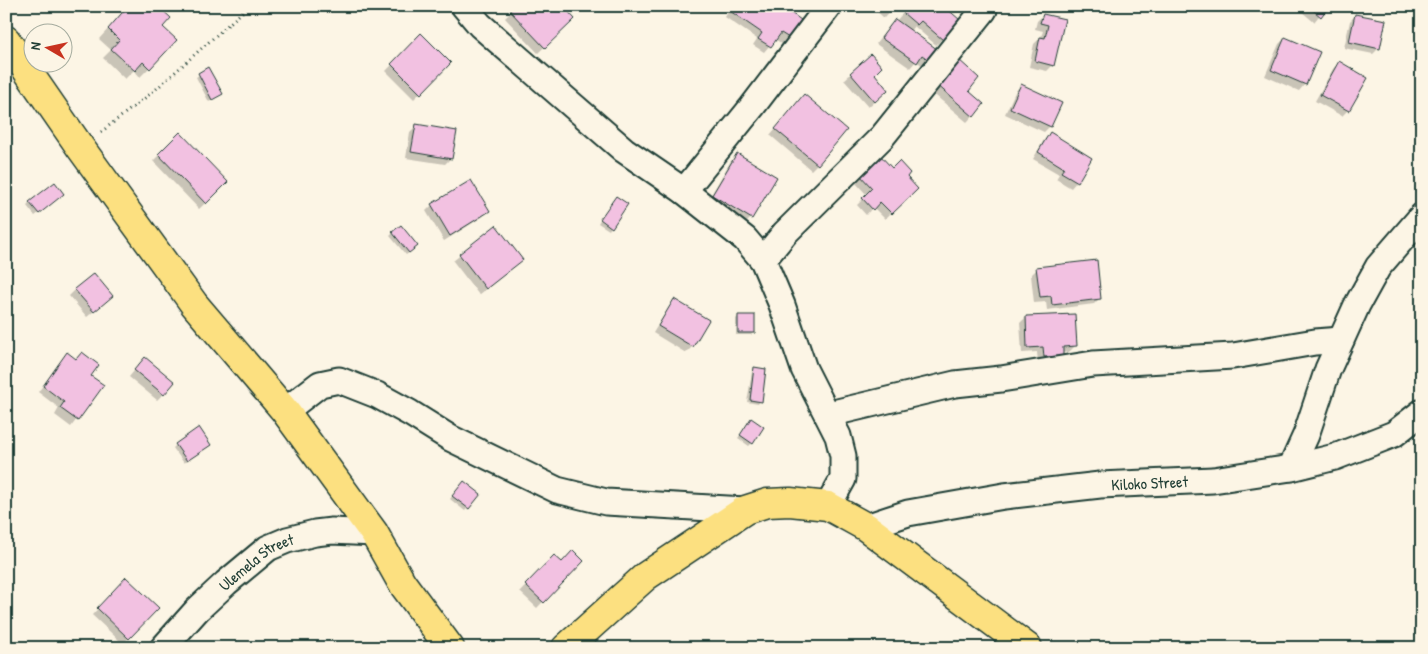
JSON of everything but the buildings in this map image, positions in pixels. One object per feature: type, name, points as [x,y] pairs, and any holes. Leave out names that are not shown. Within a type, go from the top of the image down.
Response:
[{"type":"main road","points":[[6,40],[80,147],[194,304],[285,411],[374,533],[402,583],[450,648]]},
{"type":"main road","points":[[566,648],[646,576],[744,510],[767,503],[790,502],[828,506],[866,527],[1028,648]]},
{"type":"street","points":[[464,6],[487,31],[624,150],[684,191],[745,239],[762,260],[782,305],[804,369],[829,414],[838,436],[843,456],[843,479],[828,506]]},
{"type":"street","points":[[684,191],[752,107],[829,6]]},
{"type":"street","points":[[762,260],[785,233],[882,137],[984,10]]},
{"type":"street","points":[[1291,468],[1306,435],[1328,369],[1357,305],[1378,267],[1422,216]]},
{"type":"street","points":[[829,414],[955,384],[1001,379],[1084,365],[1234,356],[1315,342],[1341,340]]},
{"type":"street","points":[[285,411],[320,384],[339,380],[377,395],[450,438],[557,490],[606,502],[744,510]]},
{"type":"street","name":"Kiloko Street","points":[[866,527],[908,513],[1004,496],[1100,485],[1213,480],[1291,468],[1335,457],[1394,434],[1422,412]]},
{"type":"street","name":"Ulemela Street","points":[[163,648],[226,583],[268,548],[287,540],[315,533],[332,531],[374,533]]},
{"type":"path","points":[[80,147],[154,91],[249,6]]}]
